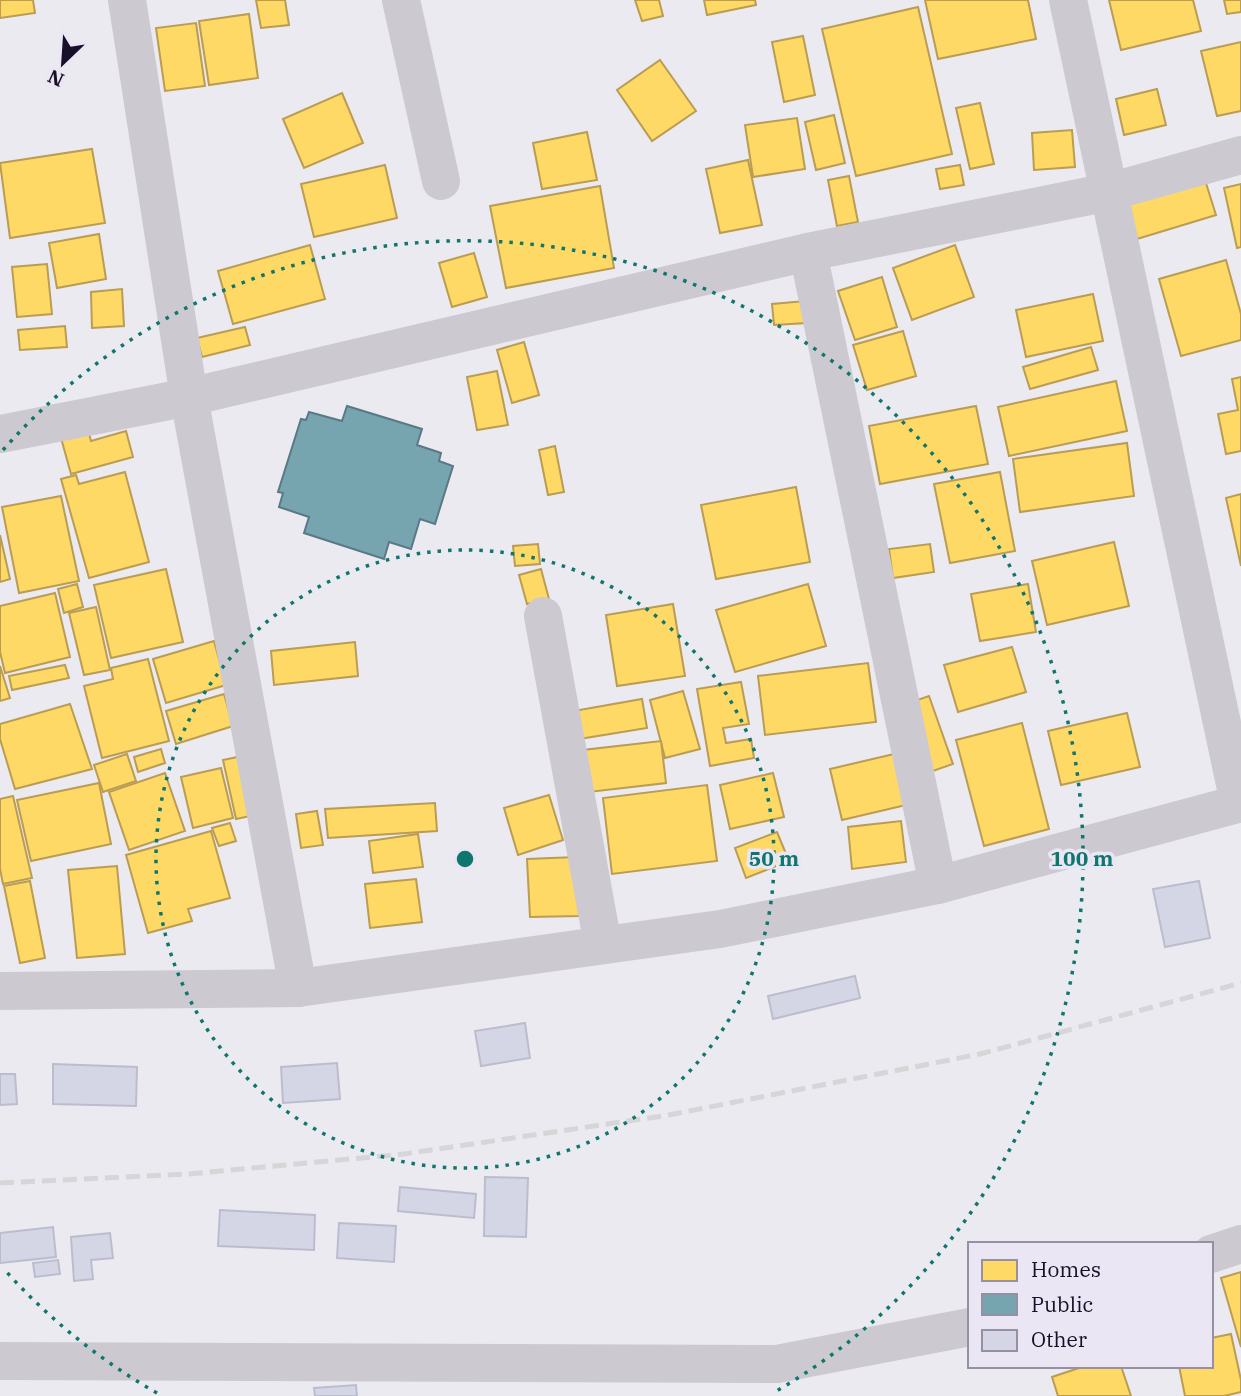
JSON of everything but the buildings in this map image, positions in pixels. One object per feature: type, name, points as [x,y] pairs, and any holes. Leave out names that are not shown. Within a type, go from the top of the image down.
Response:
[{"type":"street","points":[[127,0],[190,397],[298,988]]},
{"type":"street","points":[[401,0],[441,181]]},
{"type":"street","points":[[0,991],[298,988],[720,929],[938,886],[1240,803],[1068,0]]},
{"type":"street","points":[[0,434],[190,397],[808,252],[1110,192],[1241,155]]},
{"type":"street","points":[[808,252],[938,886]]},
{"type":"street","points":[[542,616],[603,945]]},
{"type":"street","points":[[1213,1253],[1241,1244]]},
{"type":"street","points":[[0,1361],[777,1364],[968,1327]]},
{"type":"railway","points":[[0,1183],[188,1174],[404,1154],[669,1115],[980,1054],[1241,983]]}]
